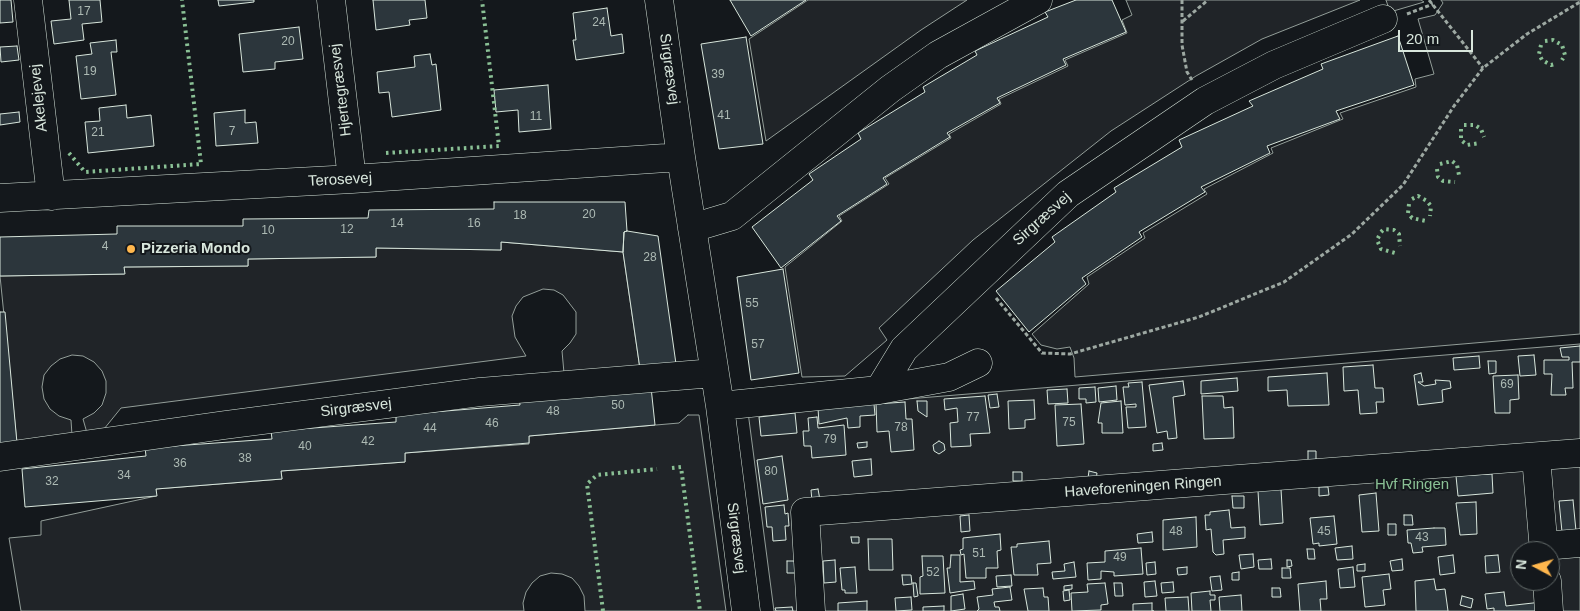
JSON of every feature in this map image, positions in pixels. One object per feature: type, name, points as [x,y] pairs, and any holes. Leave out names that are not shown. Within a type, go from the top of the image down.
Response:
[{"type":"street","name":"Akelejevej","points":[[28,0],[51,196]]},
{"type":"street","name":"Hjertegræsvej","points":[[331,0],[352,179]]},
{"type":"street","name":"Sirgræsvej","points":[[660,0],[681,158],[720,406],[746,611]]},
{"type":"street","points":[[692,228],[732,216],[890,89],[938,55],[1038,0]]},
{"type":"street","name":"Sirgræsvej","points":[[879,390],[904,348],[1068,194],[1205,101],[1274,65],[1383,19]]},
{"type":"street","name":"Terosevej","points":[[0,198],[352,179],[681,158]]},
{"type":"street","points":[[720,406],[879,390],[949,377],[978,363]]},
{"type":"street","name":"Sirgræsvej","points":[[0,457],[225,424],[480,392],[714,373]]},
{"type":"street","name":"Haveforeningen Ringen","points":[[811,611],[805,512],[1580,453]]},
{"type":"street","points":[[1536,457],[1543,541]]},
{"type":"street","points":[[1560,546],[1580,543]]},
{"type":"street","points":[[1548,591],[1550,611]]},
{"type":"path","points":[[1182,0],[1182,45],[1186,72],[1205,101]]},
{"type":"path","points":[[1183,21],[1208,0]]},
{"type":"path","points":[[1429,0],[1483,68]]},
{"type":"path","points":[[980,276],[1029,340],[1042,353],[1070,354],[1208,313],[1284,282],[1352,234],[1403,185],[1454,106],[1483,68],[1527,34],[1580,2]]},
{"type":"green space","points":[[808,0],[967,0],[921,30],[766,141],[749,39]]},
{"type":"green space","points":[[1126,0],[1360,0],[1262,39],[1196,76],[1111,131],[973,240],[879,328],[887,340],[845,376],[802,377],[785,267],[842,221],[839,216],[889,184],[885,178],[951,138],[949,134],[1001,104],[999,99],[1068,66],[1065,60],[1127,33],[1122,20],[1132,15]]},
{"type":"green space","points":[[1386,0],[1421,0],[1424,2],[1390,12]]},
{"type":"green space","points":[[1441,0],[1580,0],[1580,334],[1075,377],[1074,358],[1070,347],[1057,349],[1041,345],[1032,334],[1089,284],[1087,277],[1145,238],[1143,233],[1207,194],[1204,189],[1273,153],[1271,148],[1343,119],[1340,113],[1416,87],[1415,79],[1434,74],[1418,19],[1435,15],[1443,3]]},
{"type":"green space","points":[[501,242],[623,252],[640,369],[564,373],[562,351],[576,334],[576,312],[563,295],[554,290],[543,289],[523,297],[516,306],[512,316],[515,337],[526,356],[121,408],[104,429],[87,433],[83,419],[94,413],[102,405],[106,393],[106,381],[102,371],[94,362],[83,356],[72,355],[60,359],[51,366],[44,375],[42,387],[44,399],[50,409],[59,416],[71,420],[72,435],[17,443],[0,276],[124,274],[124,267],[248,266],[248,259],[376,257],[376,248],[501,250]]},
{"type":"green space","name":"Hvf Ringen","points":[[1580,344],[1580,611],[774,611],[748,412]]},
{"type":"green space","points":[[688,415],[699,415],[726,611],[585,611],[584,596],[572,578],[562,574],[551,573],[540,576],[532,583],[526,592],[523,603],[524,611],[21,611],[9,538],[41,535],[41,521],[156,496],[156,489],[282,479],[281,471],[405,462],[405,453],[529,444],[529,436],[679,423]]},
{"type":"building","points":[[0,0],[11,0],[13,22],[0,23]]},
{"type":"building","points":[[69,0],[100,0],[102,22],[82,24],[84,40],[54,44],[51,21],[71,19]]},
{"type":"building","points":[[218,0],[254,0],[254,2],[219,6]]},
{"type":"building","points":[[373,0],[425,0],[427,18],[409,20],[410,25],[376,30]]},
{"type":"building","points":[[730,0],[806,0],[751,36]]},
{"type":"building","points":[[1076,0],[1112,0],[1126,32],[1063,59],[1066,65],[997,98],[1000,103],[947,133],[950,137],[883,178],[887,184],[837,216],[841,221],[781,268],[752,227],[813,180],[809,174],[861,139],[858,133],[925,92],[923,87],[977,55],[975,51],[1048,17],[1045,12]]},
{"type":"building","points":[[607,8],[611,36],[622,34],[624,53],[576,60],[573,40],[576,40],[573,13]]},
{"type":"building","points":[[299,27],[303,59],[275,62],[275,69],[243,72],[239,34]]},
{"type":"building","points":[[1398,36],[1414,85],[1336,111],[1340,119],[1267,146],[1270,153],[1201,187],[1205,192],[1139,232],[1142,237],[1082,278],[1086,284],[1029,332],[996,291],[1055,242],[1052,237],[1116,192],[1114,188],[1182,147],[1179,140],[1253,106],[1249,101],[1323,69],[1321,64]]},
{"type":"building","points":[[746,37],[763,144],[719,149],[701,44]]},
{"type":"building","points":[[116,40],[117,52],[111,52],[116,95],[81,99],[76,56],[92,54],[90,43]]},
{"type":"building","points":[[17,46],[19,60],[1,62],[0,47]]},
{"type":"building","points":[[430,54],[432,65],[436,64],[441,110],[392,117],[389,92],[379,93],[377,72],[415,67],[414,56]]},
{"type":"building","points":[[548,85],[551,129],[519,132],[518,110],[496,112],[494,90]]},
{"type":"building","points":[[126,105],[127,118],[151,115],[154,146],[88,153],[85,122],[100,121],[99,108]]},
{"type":"building","points":[[245,110],[245,123],[256,122],[258,143],[216,146],[214,113]]},
{"type":"building","points":[[19,112],[20,122],[0,125],[0,114]]},
{"type":"building","points":[[494,202],[625,202],[627,231],[624,232],[623,252],[501,242],[501,250],[376,248],[376,257],[248,259],[248,266],[124,267],[125,274],[0,276],[0,237],[117,234],[117,226],[243,226],[243,219],[368,218],[369,210],[494,209]]},
{"type":"building","points":[[624,232],[658,236],[676,364],[640,369],[623,252]]},
{"type":"building","points":[[783,269],[799,373],[751,380],[737,277]]},
{"type":"building","points":[[0,312],[5,312],[17,443],[0,444]]},
{"type":"building","points":[[1580,346],[1580,362],[1572,362],[1573,388],[1565,388],[1566,395],[1551,395],[1552,374],[1544,374],[1544,360],[1569,360],[1569,357],[1562,357],[1560,348]]},
{"type":"building","points":[[1534,355],[1536,375],[1520,376],[1518,356]]},
{"type":"building","points":[[1479,356],[1480,368],[1454,370],[1453,358]]},
{"type":"building","points":[[1488,361],[1496,361],[1496,373],[1489,374]]},
{"type":"building","points":[[1373,365],[1375,388],[1383,388],[1384,402],[1376,402],[1377,413],[1360,414],[1358,390],[1344,391],[1343,367]]},
{"type":"building","points":[[1327,373],[1329,405],[1288,406],[1287,390],[1268,391],[1268,377]]},
{"type":"building","points":[[1421,373],[1423,382],[1418,382],[1424,386],[1436,384],[1435,380],[1450,381],[1451,388],[1442,390],[1443,402],[1418,405],[1414,375]]},
{"type":"building","points":[[1518,375],[1519,399],[1510,400],[1510,413],[1495,413],[1493,376]]},
{"type":"building","points":[[1237,378],[1238,391],[1201,394],[1201,381]]},
{"type":"building","points":[[1183,381],[1185,395],[1173,397],[1177,438],[1168,439],[1167,431],[1157,433],[1149,385]]},
{"type":"building","points":[[1142,382],[1146,427],[1128,428],[1126,407],[1136,407],[1136,404],[1125,405],[1123,387],[1129,387],[1128,383]]},
{"type":"building","points":[[1116,386],[1117,400],[1099,402],[1098,388]]},
{"type":"building","points":[[651,387],[655,425],[529,436],[529,443],[405,453],[405,462],[281,471],[282,479],[156,489],[157,496],[25,507],[22,469],[146,456],[145,448],[272,439],[271,431],[396,422],[396,415],[520,405],[519,397]]},
{"type":"building","points":[[1095,387],[1096,402],[1086,403],[1086,399],[1079,399],[1079,388]]},
{"type":"building","points":[[1067,389],[1068,403],[1048,404],[1047,390]]},
{"type":"building","points":[[997,394],[999,407],[990,408],[988,395]]},
{"type":"building","points":[[985,396],[990,433],[970,434],[971,446],[951,447],[950,423],[958,422],[957,408],[945,410],[944,399]]},
{"type":"building","points":[[1202,396],[1223,396],[1224,408],[1233,407],[1234,438],[1204,439]]},
{"type":"building","points":[[1034,400],[1035,419],[1025,420],[1025,428],[1009,429],[1008,401]]},
{"type":"building","points":[[917,401],[927,401],[927,417],[918,411]]},
{"type":"building","points":[[1121,401],[1123,433],[1102,433],[1102,423],[1098,423],[1101,403]]},
{"type":"building","points":[[905,402],[906,419],[912,419],[914,450],[891,452],[889,431],[877,432],[876,404]]},
{"type":"building","points":[[874,404],[875,415],[860,416],[860,427],[848,428],[847,418],[819,424],[818,408]]},
{"type":"building","points":[[1081,404],[1084,444],[1057,446],[1055,405]]},
{"type":"building","points":[[795,413],[797,433],[761,436],[759,417]]},
{"type":"building","points":[[817,417],[818,428],[844,425],[846,455],[812,458],[811,446],[804,446],[803,431],[809,431],[808,418]]},
{"type":"building","points":[[939,441],[944,444],[945,450],[939,454],[934,451],[933,445]]},
{"type":"building","points":[[867,442],[867,447],[858,448],[857,443]]},
{"type":"building","points":[[1162,443],[1163,450],[1153,451],[1153,444]]},
{"type":"building","points":[[1308,451],[1316,451],[1316,461],[1308,461]]},
{"type":"building","points":[[782,456],[788,500],[763,504],[757,460]]},
{"type":"building","points":[[871,459],[872,475],[854,477],[852,461]]},
{"type":"building","points":[[1089,471],[1097,473],[1096,480],[1088,478]]},
{"type":"building","points":[[1013,472],[1022,472],[1022,481],[1013,481]]},
{"type":"building","points":[[1492,474],[1493,493],[1458,496],[1456,476]]},
{"type":"building","points":[[1319,487],[1328,487],[1329,495],[1319,496]]},
{"type":"building","points":[[818,489],[820,500],[812,501],[811,490]]},
{"type":"building","points":[[1281,489],[1283,523],[1260,525],[1258,491]]},
{"type":"building","points":[[1376,493],[1379,531],[1362,532],[1359,495]]},
{"type":"building","points":[[1232,496],[1244,496],[1244,508],[1233,508]]},
{"type":"building","points":[[1573,500],[1576,531],[1562,532],[1559,501]]},
{"type":"building","points":[[1476,502],[1477,534],[1460,535],[1456,503]]},
{"type":"building","points":[[784,505],[785,514],[788,513],[789,526],[785,526],[786,540],[773,541],[772,527],[767,527],[765,507]]},
{"type":"building","points":[[1229,510],[1231,528],[1245,527],[1245,538],[1223,540],[1224,554],[1216,555],[1213,552],[1211,529],[1206,530],[1205,515],[1210,515],[1210,512]]},
{"type":"building","points":[[969,515],[970,531],[961,532],[960,516]]},
{"type":"building","points":[[1404,515],[1412,515],[1413,525],[1404,525]]},
{"type":"building","points":[[1334,516],[1337,544],[1319,546],[1319,543],[1313,544],[1310,518]]},
{"type":"building","points":[[1196,517],[1197,547],[1163,550],[1163,520]]},
{"type":"building","points":[[1388,524],[1396,524],[1396,535],[1388,535]]},
{"type":"building","points":[[1445,528],[1446,545],[1422,547],[1423,552],[1413,553],[1411,543],[1408,543],[1407,530]]},
{"type":"building","points":[[1152,532],[1153,542],[1138,543],[1137,534]]},
{"type":"building","points":[[1000,534],[1001,550],[997,551],[998,568],[986,568],[986,578],[966,578],[964,554],[961,555],[960,550],[963,549],[963,538]]},
{"type":"building","points":[[851,537],[859,537],[859,543],[852,543]]},
{"type":"building","points":[[868,539],[892,539],[893,570],[869,570]]},
{"type":"building","points":[[1049,541],[1051,563],[1037,564],[1038,575],[1014,575],[1011,547],[1017,547],[1017,544]]},
{"type":"building","points":[[1352,546],[1353,559],[1337,560],[1335,548]]},
{"type":"building","points":[[1141,548],[1143,574],[1114,576],[1114,572],[1101,571],[1101,579],[1088,580],[1087,563],[1105,562],[1105,551]]},
{"type":"building","points":[[1307,549],[1314,549],[1315,559],[1308,559]]},
{"type":"building","points":[[1253,554],[1254,567],[1241,569],[1239,555]]},
{"type":"building","points":[[951,555],[960,555],[960,582],[974,581],[975,589],[950,593],[947,568],[950,568]]},
{"type":"building","points":[[1453,555],[1455,573],[1440,575],[1438,557]]},
{"type":"building","points":[[1498,555],[1500,572],[1486,573],[1485,556]]},
{"type":"building","points":[[922,556],[943,556],[945,593],[920,594],[920,577],[923,576]]},
{"type":"building","points":[[1271,559],[1272,569],[1259,569],[1258,560]]},
{"type":"building","points":[[1402,559],[1403,570],[1392,571],[1390,561]]},
{"type":"building","points":[[835,560],[836,582],[824,583],[823,561]]},
{"type":"building","points":[[1287,560],[1291,560],[1292,566],[1287,567]]},
{"type":"building","points":[[787,561],[798,561],[798,573],[787,573]]},
{"type":"building","points":[[1074,562],[1076,577],[1053,579],[1052,572],[1065,571],[1064,564]]},
{"type":"building","points":[[1155,562],[1156,574],[1147,575],[1146,563]]},
{"type":"building","points":[[1365,564],[1365,571],[1357,571],[1357,565]]},
{"type":"building","points":[[855,567],[857,593],[845,593],[845,590],[842,590],[840,568]]},
{"type":"building","points":[[1187,567],[1187,574],[1178,575],[1177,568]]},
{"type":"building","points":[[1353,567],[1355,587],[1340,588],[1338,569]]},
{"type":"building","points":[[1282,568],[1290,568],[1291,578],[1282,578]]},
{"type":"building","points":[[1239,572],[1239,580],[1232,580],[1232,573]]},
{"type":"building","points":[[1389,574],[1391,589],[1383,590],[1385,605],[1365,607],[1362,577]]},
{"type":"building","points":[[902,575],[911,575],[912,584],[903,585]]},
{"type":"building","points":[[1011,575],[1012,586],[997,587],[996,576]]},
{"type":"building","points":[[1220,576],[1222,590],[1212,591],[1210,577]]},
{"type":"building","points":[[1434,579],[1436,590],[1445,589],[1448,611],[1416,611],[1415,581]]},
{"type":"building","points":[[1155,581],[1157,596],[1145,597],[1144,582]]},
{"type":"building","points":[[1326,581],[1327,599],[1320,599],[1321,611],[1300,611],[1298,584]]},
{"type":"building","points":[[1173,582],[1174,592],[1162,593],[1161,583]]},
{"type":"building","points":[[913,583],[916,583],[918,596],[914,597]]},
{"type":"building","points":[[1105,583],[1108,604],[1101,605],[1101,610],[1072,611],[1071,593],[1088,592],[1087,584]]},
{"type":"building","points":[[1114,583],[1122,583],[1123,596],[1115,596]]},
{"type":"building","points":[[1072,585],[1072,589],[1064,590],[1064,586]]},
{"type":"building","points":[[1010,587],[1012,600],[994,602],[995,607],[999,607],[1000,611],[977,611],[979,609],[977,597],[993,595],[992,589]]},
{"type":"building","points":[[1043,588],[1044,597],[1048,597],[1049,611],[1028,611],[1024,589]]},
{"type":"building","points":[[1272,588],[1280,588],[1281,597],[1272,597]]},
{"type":"building","points":[[1069,590],[1070,600],[1064,601],[1063,591]]},
{"type":"building","points":[[1210,591],[1210,595],[1215,595],[1215,600],[1210,600],[1211,611],[1192,611],[1191,593]]},
{"type":"building","points":[[1504,592],[1506,606],[1542,602],[1543,611],[1494,611],[1494,608],[1487,609],[1485,594]]},
{"type":"building","points":[[963,594],[965,609],[951,611],[951,596]]},
{"type":"building","points":[[1241,595],[1242,611],[1220,611],[1219,597]]},
{"type":"building","points":[[1462,596],[1473,599],[1471,608],[1460,605]]},
{"type":"building","points":[[911,597],[912,610],[896,611],[895,598]]},
{"type":"building","points":[[1188,597],[1189,611],[1166,611],[1165,598]]},
{"type":"building","points":[[867,601],[867,611],[838,611],[838,603]]},
{"type":"building","points":[[1152,603],[1152,611],[1133,611],[1133,604]]},
{"type":"building","points":[[944,606],[944,611],[923,611],[923,607]]},
{"type":"building","points":[[792,607],[793,611],[776,611],[775,608]]},
{"type":"hedge","points":[[69,153],[85,172],[201,164],[182,0]]},
{"type":"hedge","points":[[386,153],[499,146],[482,0]]},
{"type":"hedge","points":[[1545,41],[1553,40],[1562,45],[1565,55],[1562,60]]},
{"type":"hedge","points":[[1541,45],[1539,54],[1542,60],[1551,65],[1555,64]]},
{"type":"hedge","points":[[1464,125],[1475,125],[1481,129],[1484,137]]},
{"type":"hedge","points":[[1461,129],[1461,140],[1467,145],[1480,143]]},
{"type":"hedge","points":[[1440,164],[1452,161],[1457,165],[1459,175]]},
{"type":"hedge","points":[[1437,169],[1438,177],[1443,181],[1455,182]]},
{"type":"hedge","points":[[1412,199],[1418,196],[1427,201],[1431,206],[1430,216]]},
{"type":"hedge","points":[[1409,204],[1408,213],[1412,218],[1426,221]]},
{"type":"hedge","points":[[1381,232],[1384,229],[1394,230],[1399,234],[1400,246]]},
{"type":"hedge","points":[[1379,236],[1377,240],[1381,249],[1395,253]]},
{"type":"hedge","points":[[672,468],[681,467],[700,611]]},
{"type":"hedge","points":[[603,611],[587,484],[597,475],[657,469]]},
{"type":"place","name":"Pizzeria Mondo","points":[[131,249]]}]
